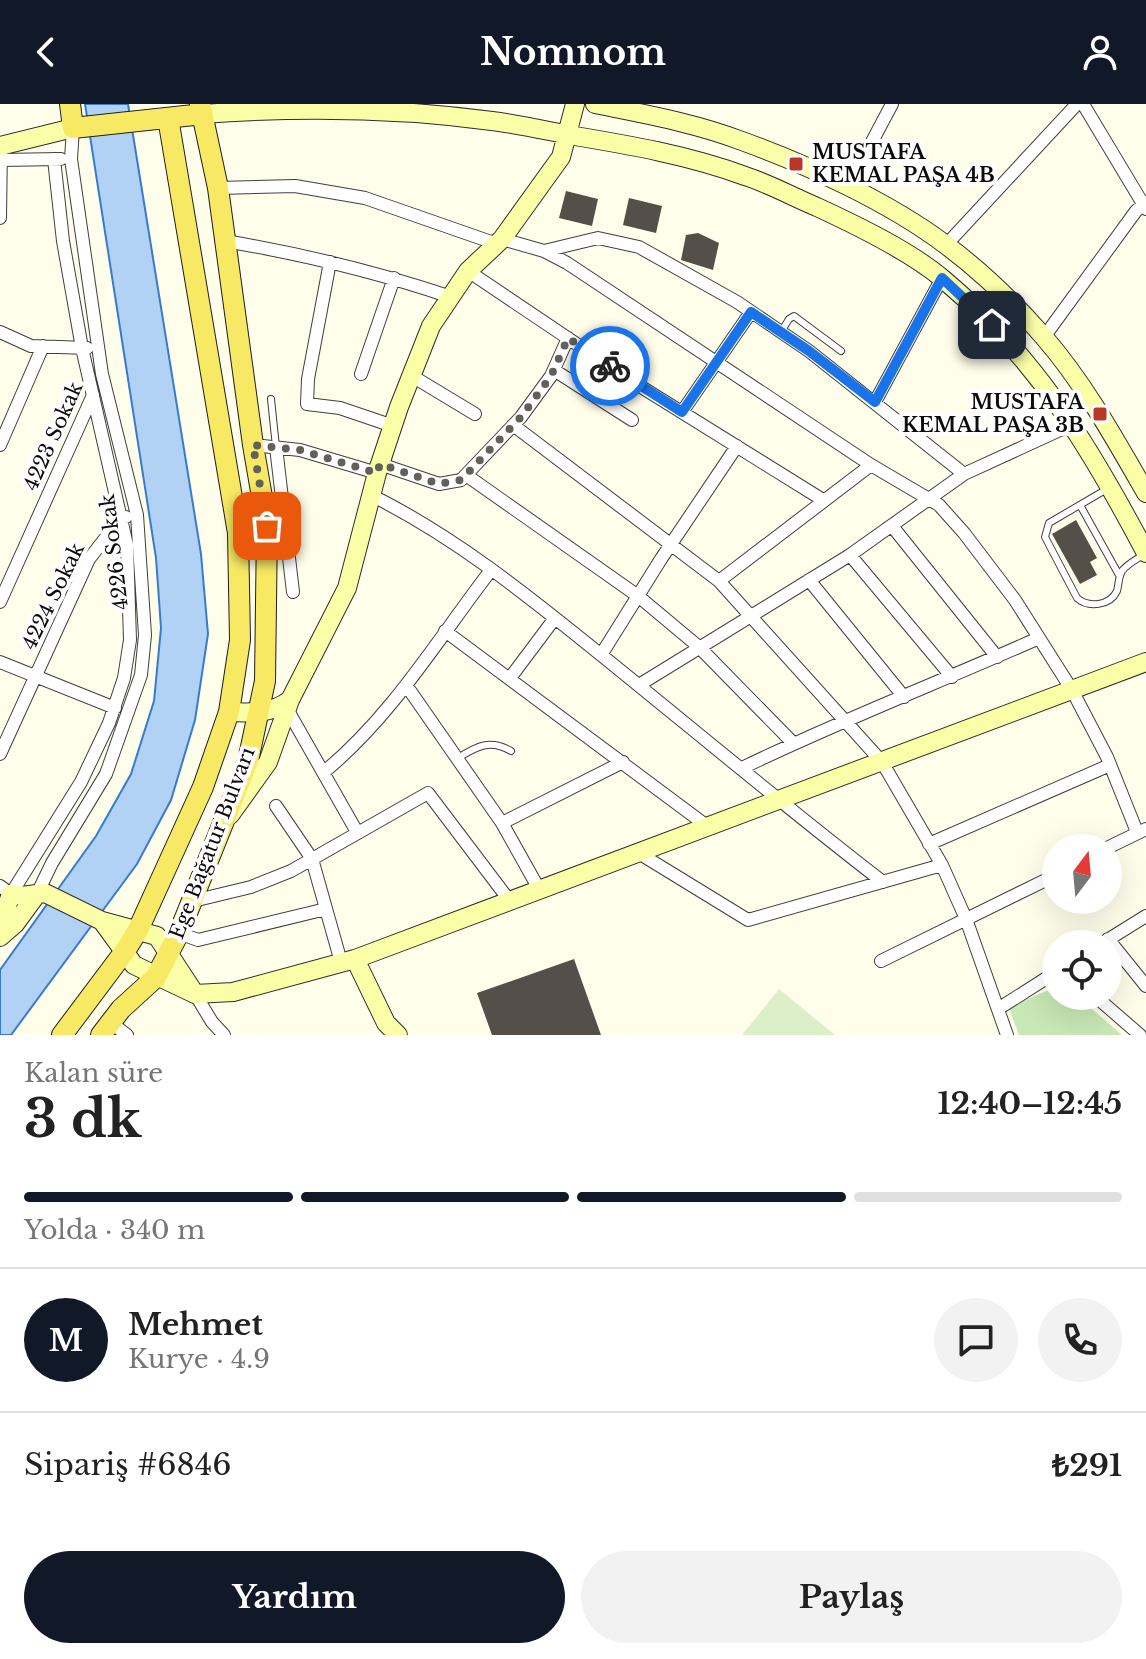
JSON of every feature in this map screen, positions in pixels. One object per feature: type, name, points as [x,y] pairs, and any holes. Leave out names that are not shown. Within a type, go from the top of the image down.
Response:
[{"type":"main road","points":[[70,104],[73,128]]},
{"type":"main road","points":[[224,823],[268,762],[288,705],[347,588],[378,468],[431,326],[468,271],[500,241],[561,157],[575,104]]},
{"type":"main road","points":[[595,104],[663,111],[740,140],[848,187],[946,245],[981,274],[1044,337],[1100,414],[1146,493]]},
{"type":"main road","points":[[608,141],[619,106]]},
{"type":"main road","points":[[1,153],[73,128],[168,118],[201,109],[379,111],[493,121],[661,150],[746,176],[849,221],[942,278],[1009,342],[1073,424],[1111,486],[1146,553]]},
{"type":"main road","name":"Ege Bağatur Bulvarı","points":[[113,1031],[121,1009],[156,977],[193,901],[248,761],[265,681],[267,526],[218,188],[201,109]]},
{"type":"main road","name":"Ege Bağatur Bulvarı","points":[[62,1035],[138,930],[203,787],[229,712],[240,640],[238,533],[168,118]]},
{"type":"main road","points":[[102,921],[134,965],[156,977],[195,994],[233,992],[348,960],[1146,662]]},
{"type":"main road","points":[[229,712],[258,713],[288,705]]},
{"type":"main road","points":[[1,932],[5,890],[21,896],[41,893],[102,921],[157,936],[195,994]]},
{"type":"main road","name":"4226 Sokak","points":[[1,932],[15,924],[41,893]]},
{"type":"main road","points":[[348,960],[386,1023],[398,1035]]},
{"type":"street","points":[[848,187],[892,104]]},
{"type":"street","points":[[946,245],[1077,104]]},
{"type":"street","points":[[1044,337],[1145,205],[1083,104]]},
{"type":"street","name":"4226 Sokak","points":[[41,893],[52,863],[106,774],[141,675],[145,635],[137,515],[102,374],[71,159],[73,128]]},
{"type":"street","points":[[0,218],[1,153],[71,159]]},
{"type":"street","points":[[5,890],[47,839],[81,782],[115,708],[130,640],[127,545],[82,348],[63,241],[54,159]]},
{"type":"street","points":[[218,188],[295,186],[365,198],[500,241],[544,251],[567,263],[871,465],[939,505],[964,533],[1072,690],[1142,831],[1122,841]]},
{"type":"street","points":[[544,251],[598,238],[639,247],[781,332],[964,474]]},
{"type":"street","points":[[225,241],[330,262],[394,278],[451,297]]},
{"type":"street","points":[[330,262],[308,379],[307,404],[340,408],[393,426]]},
{"type":"street","points":[[468,271],[682,412],[823,500]]},
{"type":"street","points":[[361,374],[394,278]]},
{"type":"street","points":[[875,402],[942,278]]},
{"type":"street","points":[[682,412],[751,312]]},
{"type":"street","points":[[0,332],[31,346],[99,349]]},
{"type":"street","points":[[253,445],[300,450],[439,484],[461,480],[513,425],[554,370],[568,338]]},
{"type":"street","points":[[0,445],[43,346]]},
{"type":"street","points":[[554,370],[632,420]]},
{"type":"street","name":"4223 Sokak","points":[[0,602],[102,374]]},
{"type":"street","points":[[412,376],[475,414]]},
{"type":"street","points":[[639,685],[850,555],[964,474],[1073,424]]},
{"type":"street","points":[[513,425],[719,581],[882,762],[942,865],[966,919],[1007,1035]]},
{"type":"street","points":[[601,655],[737,446]]},
{"type":"street","points":[[276,447],[293,592]]},
{"type":"street","points":[[719,581],[871,465]]},
{"type":"street","points":[[466,475],[638,596],[699,647],[793,743]]},
{"type":"street","points":[[371,495],[417,518],[555,618],[883,882]]},
{"type":"street","points":[[122,517],[137,515]]},
{"type":"street","name":"4224 Sokak","points":[[0,754],[89,559],[122,517]]},
{"type":"street","points":[[892,526],[997,657]]},
{"type":"street","points":[[850,555],[952,677]]},
{"type":"street","points":[[324,772],[353,748],[418,672],[491,570]]},
{"type":"street","points":[[809,580],[904,697]]},
{"type":"street","points":[[510,678],[555,618]]},
{"type":"street","points":[[445,631],[707,826]]},
{"type":"street","points":[[742,768],[793,743],[1039,638]]},
{"type":"street","points":[[0,662],[115,708]]},
{"type":"street","points":[[406,685],[502,823],[539,889]]},
{"type":"street","points":[[288,705],[357,832]]},
{"type":"street","points":[[502,823],[623,762]]},
{"type":"street","points":[[929,844],[1110,765]]},
{"type":"street","points":[[193,901],[251,887],[291,871],[428,793],[509,900]]},
{"type":"street","points":[[276,806],[312,859],[326,909],[348,960]]},
{"type":"street","points":[[637,852],[748,920],[942,865]]},
{"type":"street","points":[[881,961],[1042,882]]},
{"type":"street","points":[[179,933],[198,940],[326,909]]},
{"type":"street","points":[[1122,931],[1146,916]]},
{"type":"street","points":[[1122,961],[1146,986]]},
{"type":"street","points":[[998,1009],[1042,981]]},
{"type":"street","points":[[195,994],[224,1035]]},
{"type":"street","points":[[1111,1010],[1140,1035],[1146,1029]]},
{"type":"lane","points":[[781,332],[794,316],[841,351]]},
{"type":"lane","points":[[271,399],[276,447]]},
{"type":"lane","points":[[1111,486],[1049,523],[1045,534],[1077,598],[1092,605],[1112,597],[1119,575],[1126,566],[1146,553]]},
{"type":"lane","points":[[1080,505],[1119,575]]},
{"type":"lane","points":[[458,758],[485,744],[498,745],[511,751]]},
{"type":"green space","points":[[779,989],[835,1035],[742,1035]]},
{"type":"green space","points":[[1042,993],[1042,1010],[1093,1010],[1122,1035],[1019,1035],[1010,1011],[1013,1005]]},
{"type":"water","points":[[85,104],[128,104],[201,554],[208,634],[195,720],[171,800],[137,864],[11,1035],[0,1035],[0,970],[96,836],[131,774],[154,701],[161,628],[156,558]]},
{"type":"building","points":[[566,191],[598,199],[592,226],[559,218]]},
{"type":"building","points":[[629,198],[662,206],[656,233],[623,225]]},
{"type":"building","points":[[698,233],[719,243],[713,270],[681,260],[686,235]]},
{"type":"building","points":[[1076,520],[1097,558],[1090,562],[1097,575],[1080,584],[1052,534]]},
{"type":"building","points":[[574,959],[601,1035],[492,1035],[477,993]]},
{"type":"way so far","points":[[267,526],[253,445],[300,450],[377,473],[380,464],[439,484],[461,480],[521,417],[551,376],[568,338],[610,366]]},
{"type":"place","name":"MUSTAFA KEMAL PAŞA 4B","points":[[796,164]]},
{"type":"place","name":"MUSTAFA KEMAL PAŞA 3B","points":[[1100,414]]},
{"type":"route","points":[[610,366],[682,412],[751,312],[809,351],[875,402],[942,278],[992,325]]}]
